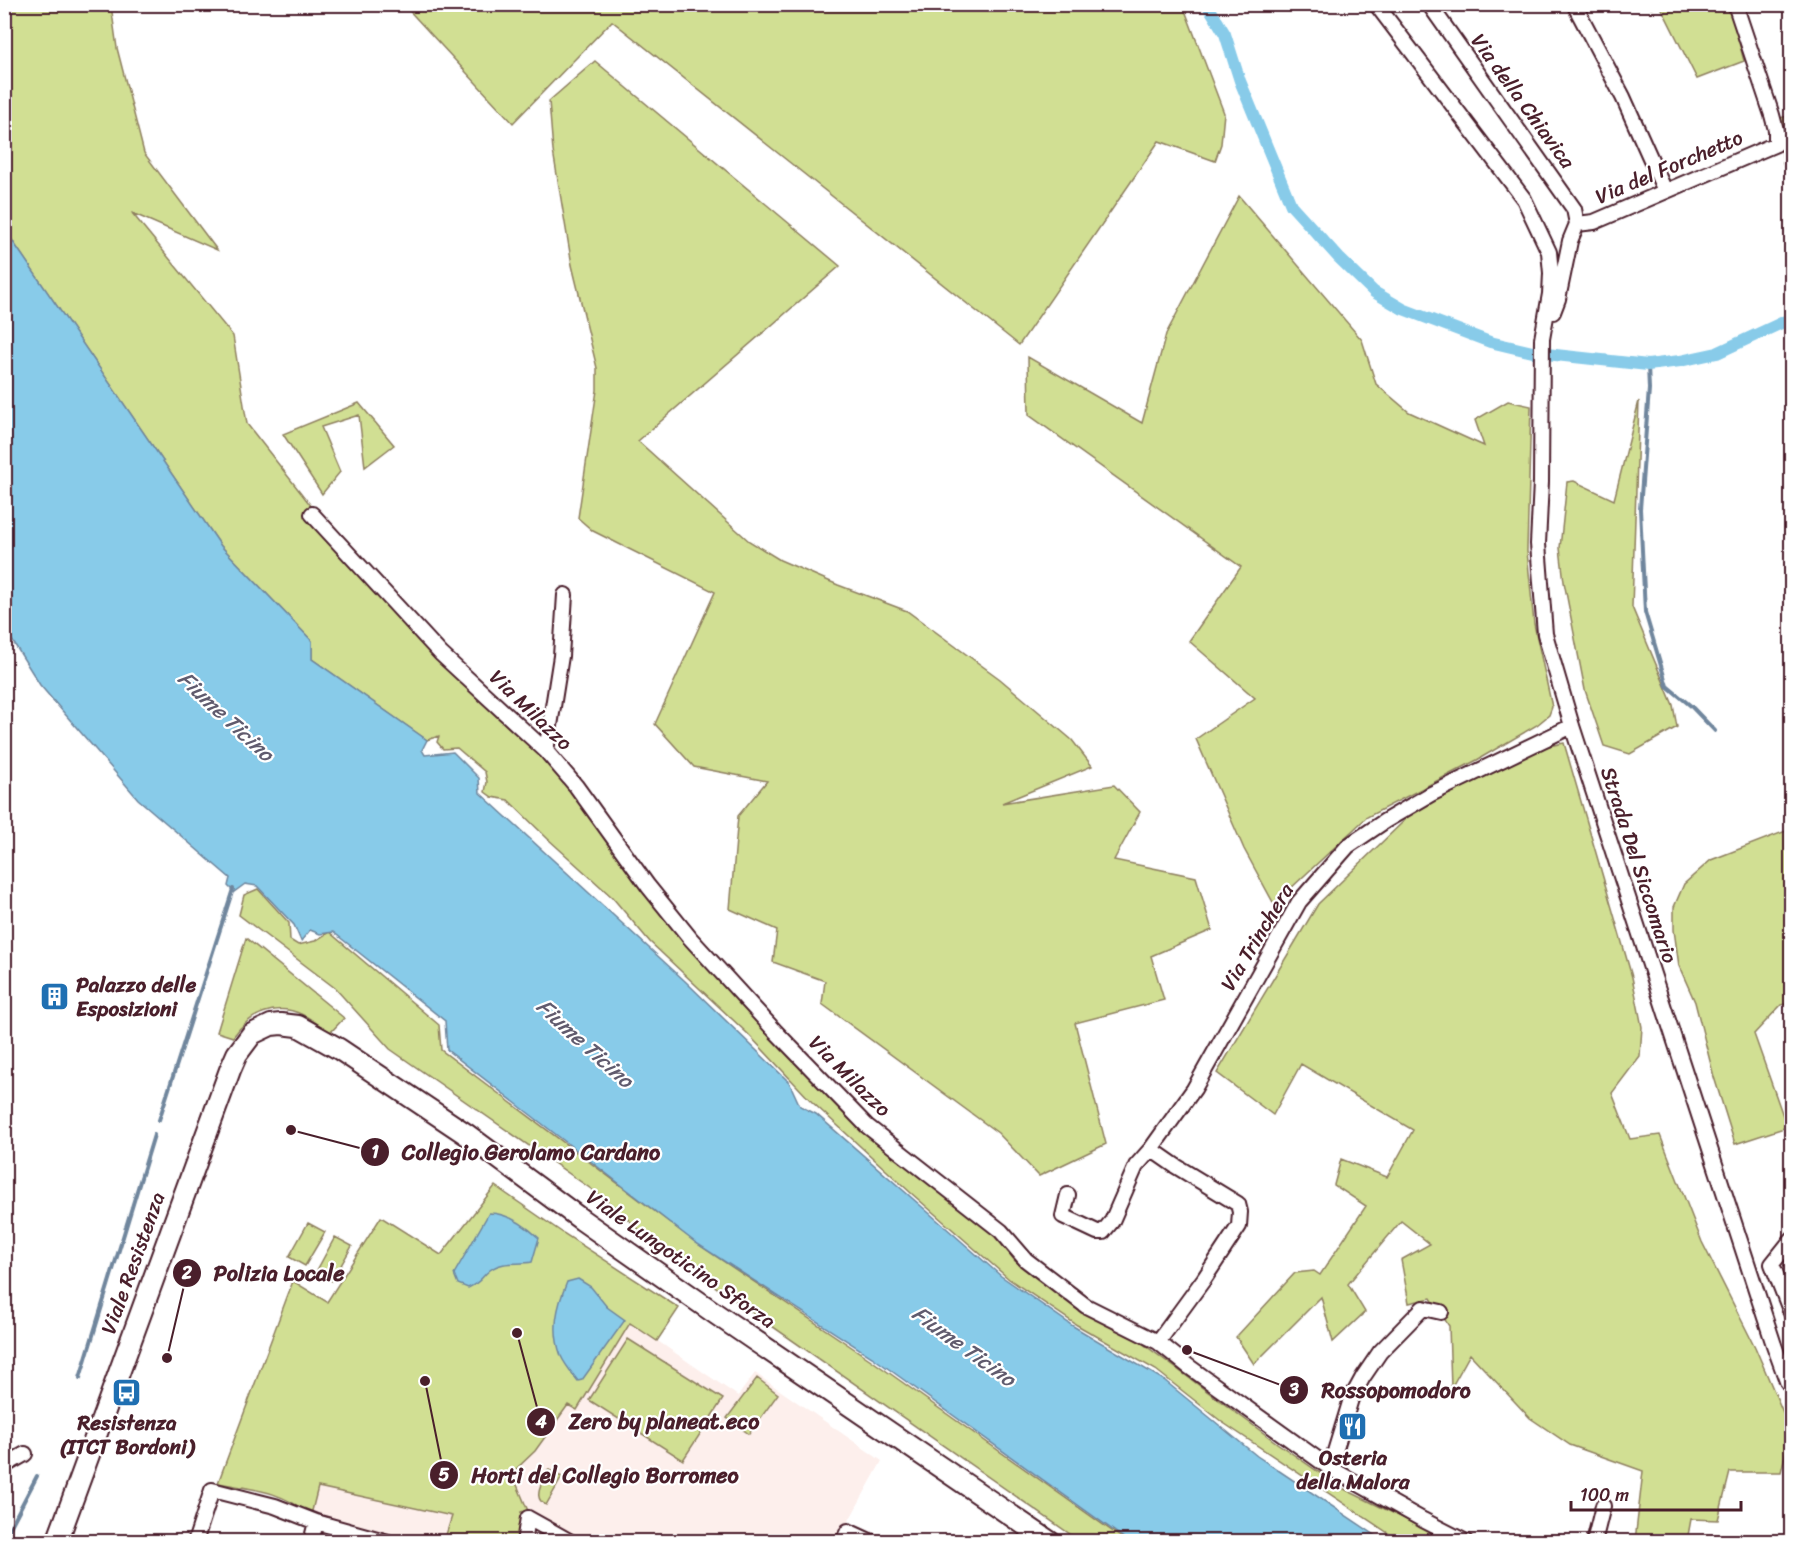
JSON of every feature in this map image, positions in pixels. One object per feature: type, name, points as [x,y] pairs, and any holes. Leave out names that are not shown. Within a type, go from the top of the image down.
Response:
[{"type":"main road","name":"Viale Resistenza","points":[[57,1542],[230,1070],[237,1054],[252,1034],[262,1028],[281,1024]]},
{"type":"main road","name":"Viale Lungoticino Sforza","points":[[281,1024],[298,1026],[339,1049],[456,1127],[582,1220],[716,1314],[1050,1542]]},
{"type":"street","points":[[1376,4],[1524,199],[1540,231],[1549,252],[1551,273],[1542,339]]},
{"type":"street","name":"Via della Chiavica","points":[[1429,4],[1572,204],[1577,224]]},
{"type":"street","points":[[1574,4],[1623,97],[1665,191]]},
{"type":"street","name":"Via del Forchetto","points":[[1577,224],[1594,222],[1776,144],[1776,130],[1772,115],[1735,4]]},
{"type":"street","points":[[1542,339],[1558,300],[1570,241],[1577,224]]},
{"type":"street","name":"Strada Del Siccomario","points":[[1542,339],[1538,544],[1545,634],[1572,726],[1774,1345],[1791,1388]]},
{"type":"street","name":"Via Milazzo","points":[[312,514],[441,654],[546,751],[576,786],[648,886],[690,938],[776,1032],[867,1126],[1002,1231],[1026,1260],[1086,1306],[1158,1342],[1197,1373],[1329,1468],[1466,1542]]},
{"type":"street","points":[[546,751],[561,656],[565,595]]},
{"type":"street","name":"Via Trinchera","points":[[1068,1195],[1062,1216],[1097,1232],[1103,1232],[1112,1221],[1136,1166],[1194,1089],[1299,902],[1348,846],[1384,820],[1431,794],[1572,726]]},
{"type":"street","points":[[1151,1149],[1238,1204],[1240,1212],[1239,1226],[1204,1280],[1158,1342]]},
{"type":"street","points":[[1791,1239],[1772,1264],[1791,1315]]},
{"type":"street","points":[[1329,1468],[1351,1400],[1380,1352],[1422,1308],[1441,1312]]},
{"type":"street","points":[[4,1466],[25,1454]]},
{"type":"street","points":[[196,1539],[212,1490],[275,1506],[316,1522],[388,1542]]},
{"type":"street","points":[[1594,1542],[1603,1506]]},
{"type":"street","points":[[524,1542],[528,1518],[571,1542]]},
{"type":"street","points":[[311,1542],[316,1522]]},
{"type":"street","points":[[843,1542],[848,1531],[872,1542]]},
{"type":"shaded area","points":[[630,1322],[738,1396],[755,1373],[882,1461],[837,1542],[579,1541],[529,1514],[512,1473],[535,1451],[569,1404],[577,1410]]},
{"type":"shaded area","points":[[318,1487],[452,1516],[444,1541],[404,1542],[341,1527],[311,1515]]},
{"type":"green space","points":[[4,5],[111,5],[117,48],[144,153],[217,250],[132,213],[233,336],[247,424],[323,521],[545,758],[631,869],[848,1115],[883,1148],[993,1233],[1015,1261],[1081,1309],[1131,1335],[1340,1487],[1450,1541],[1400,1541],[1222,1422],[1156,1370],[1077,1325],[1009,1279],[812,1102],[748,1034],[650,942],[612,897],[508,800],[492,797],[485,792],[487,782],[485,772],[457,748],[443,749],[437,742],[439,736],[427,740],[312,659],[312,641],[221,546],[5,230]]},
{"type":"green space","points":[[404,5],[1183,5],[1224,113],[1221,144],[1215,161],[1159,141],[1019,345],[612,21],[513,123]]},
{"type":"green space","points":[[1660,5],[1729,5],[1744,61],[1697,79]]},
{"type":"green space","points":[[595,61],[840,266],[638,441],[749,541],[780,560],[907,611],[1000,679],[1072,740],[1092,766],[1002,803],[1114,785],[1140,812],[1114,860],[1196,877],[1212,930],[1151,956],[1164,1000],[1075,1023],[1106,1144],[1039,1176],[998,1133],[822,1004],[825,981],[773,962],[777,930],[730,909],[738,816],[767,781],[694,767],[655,724],[715,592],[593,531],[578,518],[597,390],[597,368],[572,265],[553,151],[549,101]]},
{"type":"green space","points":[[1791,115],[1791,177],[1783,164],[1780,118]]},
{"type":"green space","points":[[1239,196],[1362,340],[1376,384],[1409,412],[1484,446],[1475,420],[1508,401],[1531,406],[1527,551],[1534,624],[1552,707],[1549,715],[1537,725],[1477,760],[1367,817],[1274,904],[1244,849],[1196,739],[1255,698],[1189,641],[1241,567],[1029,415],[1028,357],[1142,423],[1166,334]]},
{"type":"green space","points":[[1639,401],[1632,607],[1673,705],[1677,727],[1630,754],[1604,746],[1585,690],[1564,582],[1560,548],[1567,482],[1574,481],[1614,500]]},
{"type":"green space","points":[[359,403],[394,445],[365,467],[359,415],[321,427],[340,472],[322,494],[283,434]]},
{"type":"green space","points":[[1564,743],[1632,977],[1642,1027],[1640,1056],[1612,1093],[1630,1139],[1660,1135],[1702,1242],[1755,1347],[1791,1431],[1781,1472],[1730,1472],[1718,1520],[1691,1519],[1687,1541],[1635,1541],[1643,1471],[1570,1445],[1530,1418],[1470,1354],[1451,1388],[1449,1326],[1431,1298],[1409,1303],[1401,1260],[1430,1244],[1401,1221],[1348,1284],[1365,1312],[1333,1342],[1321,1297],[1254,1364],[1236,1337],[1295,1273],[1314,1271],[1320,1275],[1366,1206],[1334,1185],[1341,1159],[1387,1177],[1413,1130],[1301,1064],[1273,1115],[1217,1073],[1318,904],[1405,820],[1401,816],[1517,757]]},
{"type":"green space","points":[[1791,829],[1791,1003],[1781,1005],[1754,1034],[1787,1127],[1735,1144],[1714,1077],[1695,1002],[1679,966],[1674,930],[1674,907],[1684,884],[1711,860]]},
{"type":"green space","points":[[258,889],[289,923],[290,940],[298,945],[315,941],[329,932],[439,1025],[441,1050],[702,1247],[871,1360],[1126,1541],[1080,1541],[660,1248],[604,1198],[390,1049],[335,988],[239,915],[244,895]]},
{"type":"green space","points":[[246,938],[344,1018],[330,1033],[303,1015],[283,1010],[264,1012],[247,1022],[233,1037],[217,1032]]},
{"type":"green space","points":[[495,1186],[679,1308],[657,1341],[630,1323],[577,1410],[568,1405],[535,1451],[512,1473],[528,1511],[521,1512],[521,1541],[444,1541],[452,1516],[318,1487],[311,1515],[278,1496],[218,1483],[293,1281],[327,1302],[381,1217],[441,1255]]},
{"type":"green space","points":[[308,1223],[325,1232],[305,1266],[289,1257]]},
{"type":"green space","points":[[335,1237],[352,1246],[332,1281],[316,1272]]},
{"type":"green space","points":[[628,1339],[723,1399],[683,1460],[589,1400]]},
{"type":"green space","points":[[757,1378],[778,1394],[749,1434],[727,1418]]},
{"type":"green space","points":[[549,1470],[562,1477],[546,1505],[539,1496],[542,1483],[535,1479]]},
{"type":"water","name":"Fiume Ticino","points":[[5,230],[221,546],[312,641],[312,659],[427,740],[422,750],[425,755],[453,752],[479,778],[480,793],[685,981],[789,1082],[800,1106],[816,1114],[1001,1276],[1073,1326],[1164,1380],[1257,1456],[1384,1541],[1128,1541],[872,1357],[696,1243],[447,1050],[445,1021],[333,932],[320,934],[310,930],[301,941],[294,925],[257,886],[245,884],[234,892],[228,886],[230,878],[138,799],[40,685],[5,629]]},
{"type":"water","points":[[489,1213],[503,1215],[516,1221],[539,1238],[532,1262],[495,1267],[468,1288],[458,1284],[454,1274]]},
{"type":"water","points":[[578,1279],[591,1287],[607,1307],[625,1320],[582,1380],[578,1381],[561,1356],[556,1337],[556,1318],[567,1282]]},
{"type":"waterway","points":[[1207,4],[1225,34],[1240,81],[1291,205],[1339,258],[1374,292],[1403,309],[1490,342],[1537,353],[1648,365],[1717,353],[1792,318]]},
{"type":"waterway","points":[[1648,365],[1649,389],[1640,509],[1645,612],[1667,686],[1691,706],[1715,731]]},
{"type":"waterway","points":[[159,1120],[233,889]]},
{"type":"waterway","points":[[80,1378],[154,1135]]},
{"type":"waterway","points":[[4,1539],[37,1476]]},
{"type":"place","name":"Palazzo delle Esposizioni","points":[[55,997]]},
{"type":"place","name":"Collegio Gerolamo Cardano","points":[[291,1130]]},
{"type":"place","name":"Zero by planeat.eco","points":[[517,1333]]},
{"type":"place","name":"Rossopomodoro","points":[[1187,1350]]},
{"type":"place","name":"Polizia Locale","points":[[167,1358]]},
{"type":"place","name":"Horti del Collegio Borromeo","points":[[425,1381]]},
{"type":"place","name":"Resistenza (ITCT Bordoni)","points":[[127,1392]]},
{"type":"place","name":"Osteria della Malora","points":[[1353,1427]]}]
